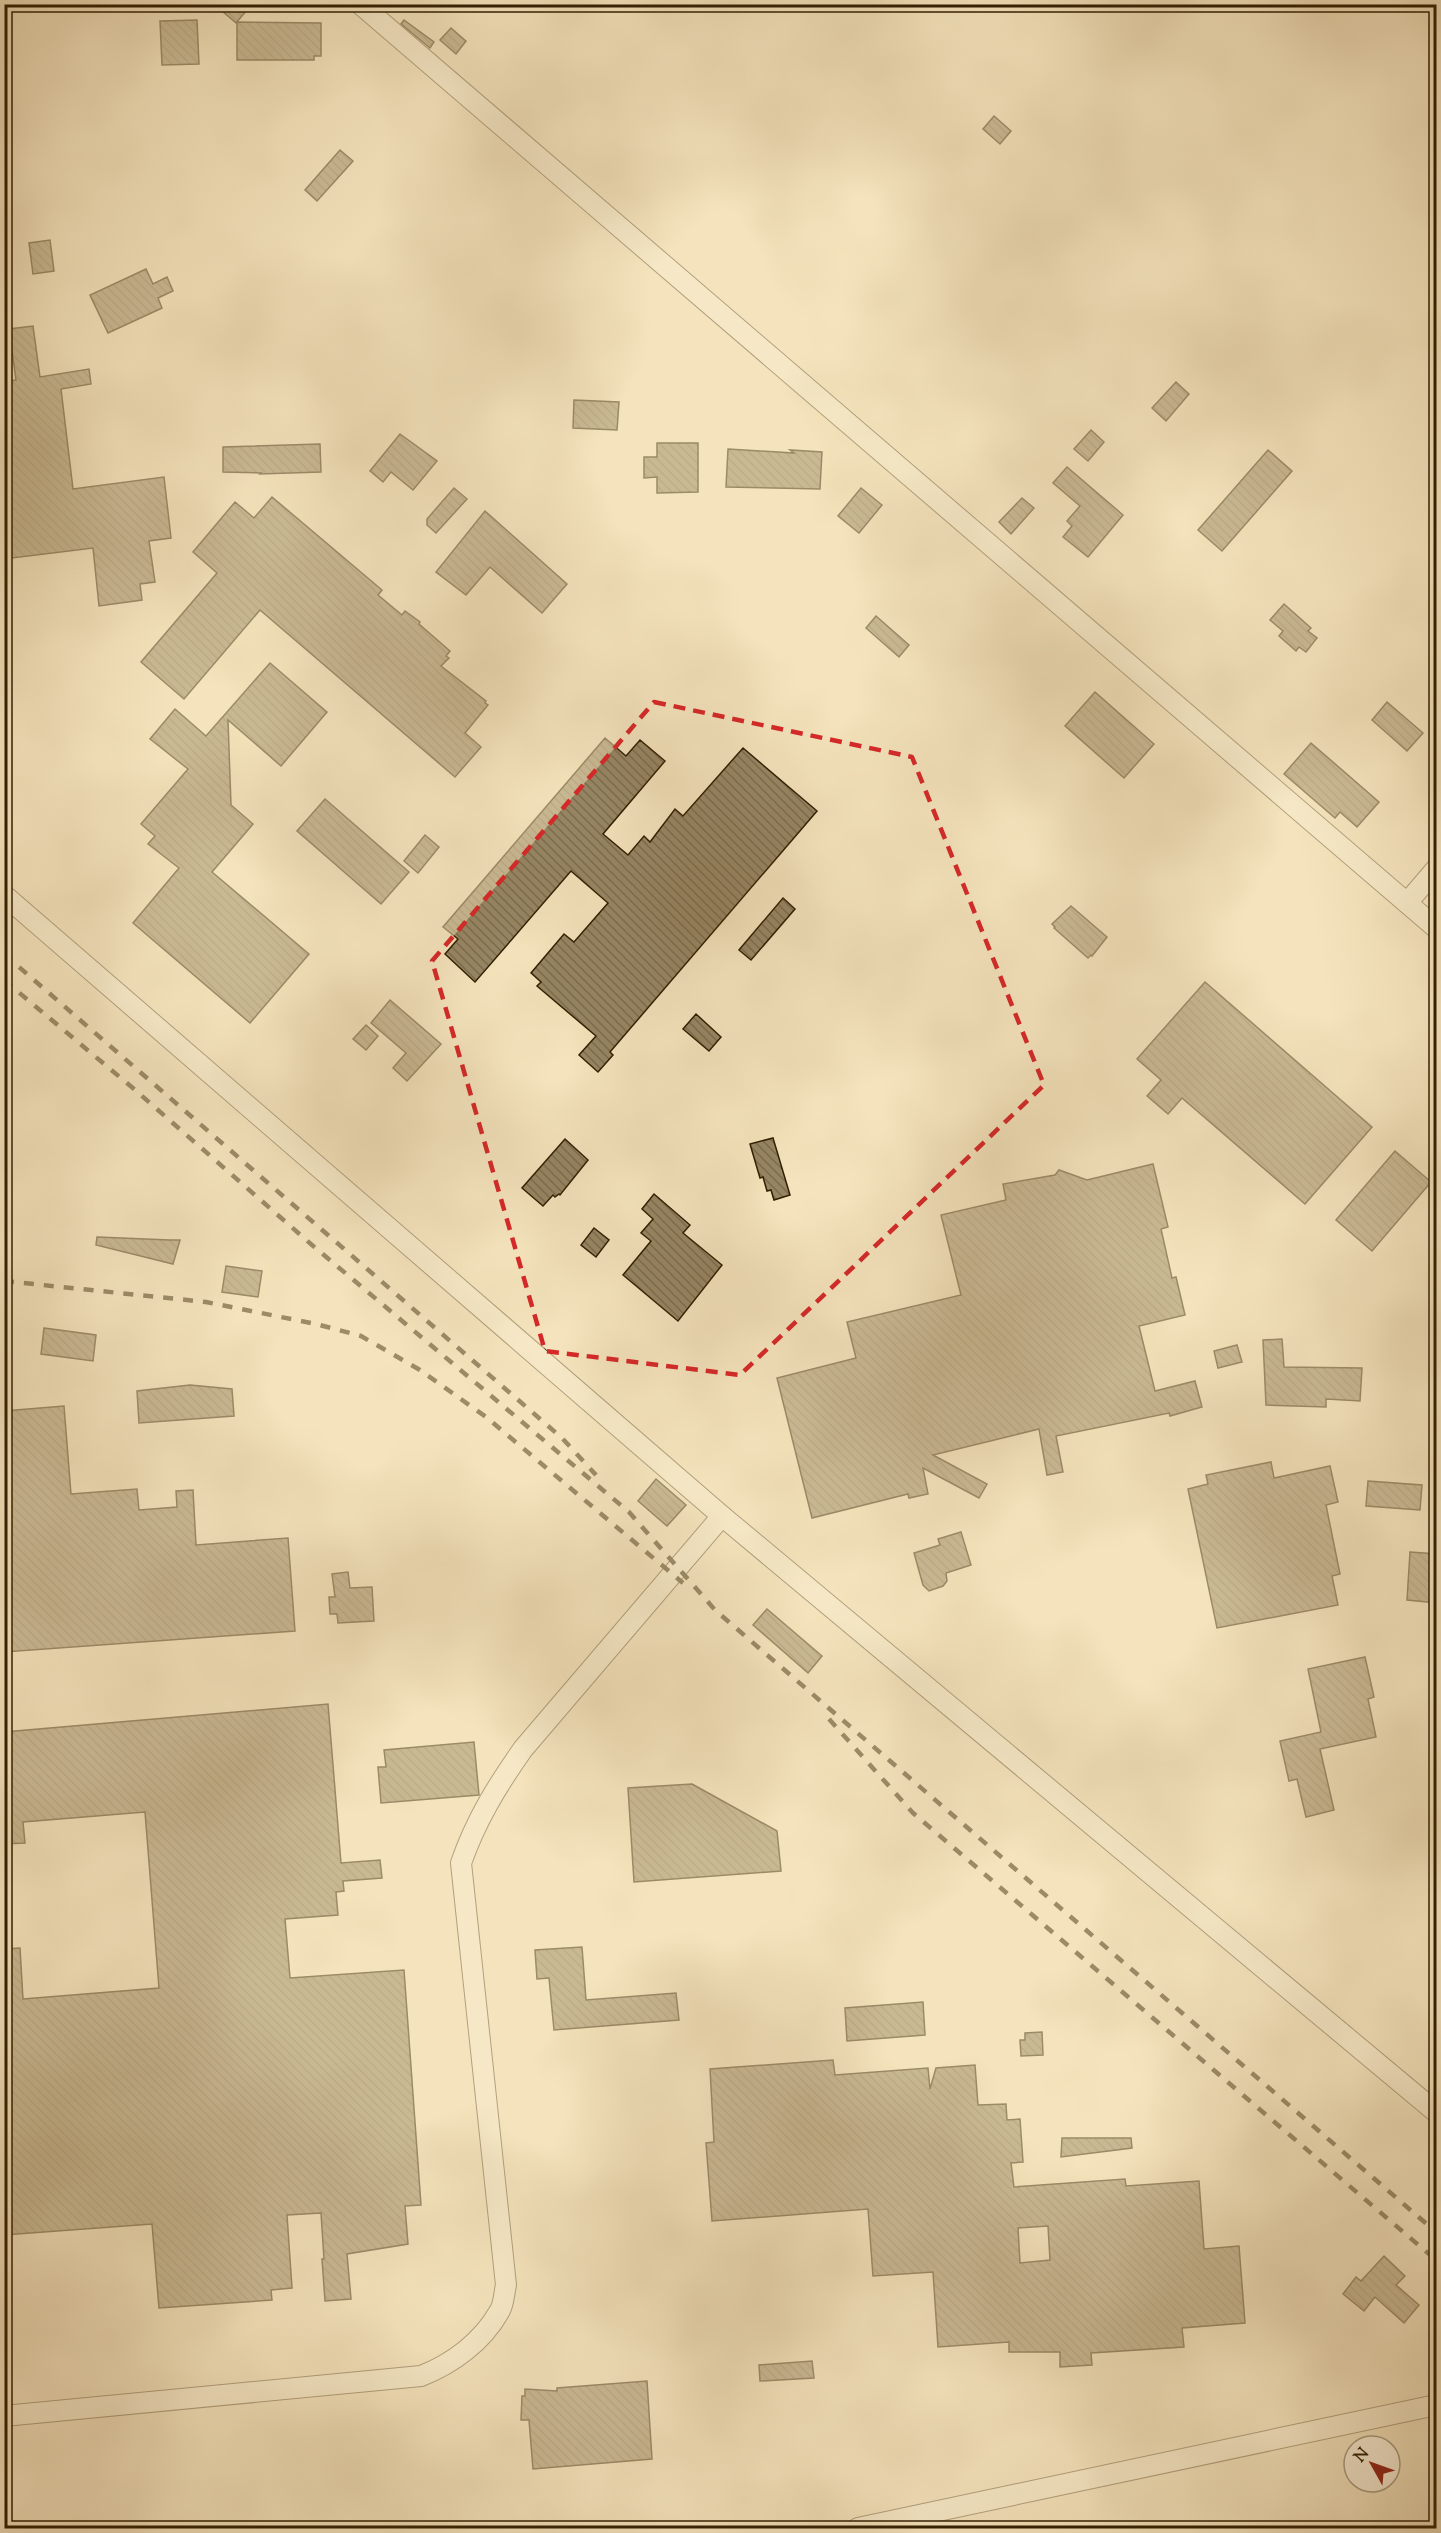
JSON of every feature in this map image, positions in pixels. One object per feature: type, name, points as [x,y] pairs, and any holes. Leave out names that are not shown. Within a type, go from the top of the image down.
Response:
[{"type":"lane","points":[[360,4],[1437,928]]},
{"type":"lane","points":[[1407,903],[1437,870]]},
{"type":"lane","points":[[4,895],[722,1516],[1437,2112]]},
{"type":"lane","points":[[4,2416],[421,2376],[443,2368],[461,2355],[500,2311],[506,2285],[461,1863],[473,1830],[494,1790],[523,1749],[722,1516]]},
{"type":"lane","points":[[858,2529],[1437,2406]]},
{"type":"highlighted area","points":[[654,702],[912,757],[1044,1085],[740,1375],[545,1351],[432,961]]},
{"type":"building","points":[[214,4],[252,4],[236,23]]},
{"type":"building","points":[[197,20],[199,64],[162,65],[160,21]]},
{"type":"building","points":[[404,20],[434,42],[430,48],[401,24]]},
{"type":"building","points":[[237,22],[321,23],[321,56],[314,56],[314,60],[237,60]]},
{"type":"building","points":[[451,28],[466,41],[456,54],[440,40]]},
{"type":"building","points":[[994,116],[1011,131],[1000,144],[983,129]]},
{"type":"building","points":[[340,150],[353,161],[317,201],[305,190]]},
{"type":"building","points":[[50,240],[54,271],[33,274],[29,243]]},
{"type":"building","points":[[146,269],[153,284],[167,277],[173,291],[158,298],[162,308],[108,333],[90,295]]},
{"type":"building","points":[[33,326],[40,377],[89,369],[91,384],[61,389],[73,489],[164,477],[171,538],[149,541],[155,582],[140,584],[142,600],[99,606],[93,548],[4,559],[4,381],[16,380],[9,329]]},
{"type":"building","points":[[1176,382],[1189,394],[1166,421],[1152,408]]},
{"type":"building","points":[[574,400],[619,402],[617,430],[573,428]]},
{"type":"building","points":[[1091,430],[1104,442],[1088,461],[1074,449]]},
{"type":"building","points":[[400,434],[437,461],[413,490],[391,472],[383,482],[370,471]]},
{"type":"building","points":[[657,443],[698,443],[698,492],[657,493],[657,477],[644,478],[644,457],[657,457]]},
{"type":"building","points":[[320,444],[321,472],[260,474],[223,472],[223,447]]},
{"type":"building","points":[[728,449],[794,453],[790,450],[822,452],[820,489],[726,487]]},
{"type":"building","points":[[1268,450],[1292,471],[1222,551],[1198,530]]},
{"type":"building","points":[[1067,467],[1123,515],[1088,557],[1063,537],[1072,526],[1067,521],[1080,506],[1053,483]]},
{"type":"building","points":[[454,488],[467,499],[436,533],[427,525],[427,519]]},
{"type":"building","points":[[861,488],[882,505],[859,533],[838,516]]},
{"type":"building","points":[[272,497],[382,590],[378,595],[402,615],[405,611],[420,622],[419,624],[450,651],[446,656],[449,658],[441,666],[486,701],[488,705],[465,733],[481,747],[455,777],[260,610],[184,699],[141,662],[217,573],[193,552],[235,502],[254,518]]},
{"type":"building","points":[[1022,498],[1034,508],[1011,534],[999,522]]},
{"type":"building","points":[[485,511],[567,584],[542,613],[490,567],[466,595],[436,572]]},
{"type":"building","points":[[1284,604],[1311,628],[1308,631],[1317,638],[1306,652],[1299,647],[1296,651],[1279,636],[1283,631],[1270,620]]},
{"type":"building","points":[[876,616],[909,645],[899,657],[866,628]]},
{"type":"building","points":[[270,663],[327,712],[281,766],[228,720],[231,805],[253,824],[212,872],[309,954],[250,1023],[133,923],[179,868],[148,844],[155,836],[141,824],[188,769],[150,739],[175,709],[206,736]]},
{"type":"building","points":[[1095,692],[1154,744],[1124,778],[1065,726]]},
{"type":"building","points":[[1387,702],[1423,733],[1407,751],[1372,720]]},
{"type":"building","points":[[605,738],[626,756],[640,740],[665,761],[603,834],[628,855],[644,836],[650,842],[675,809],[683,816],[743,748],[817,811],[610,1052],[613,1055],[598,1072],[579,1055],[596,1036],[537,986],[541,982],[531,973],[564,934],[574,942],[608,903],[571,871],[475,982],[445,954],[458,939],[443,927]]},
{"type":"building","points":[[1311,743],[1379,802],[1357,827],[1340,812],[1335,818],[1284,774]]},
{"type":"building","points":[[325,799],[409,872],[381,904],[297,831]]},
{"type":"building","points":[[425,835],[439,847],[418,873],[404,861]]},
{"type":"building","points":[[783,898],[795,909],[751,960],[739,950]]},
{"type":"building","points":[[1071,906],[1107,937],[1088,958],[1052,924]]},
{"type":"building","points":[[1205,982],[1372,1127],[1305,1204],[1182,1098],[1168,1114],[1147,1096],[1161,1080],[1137,1059]]},
{"type":"building","points":[[390,1000],[441,1044],[407,1081],[393,1068],[406,1053],[371,1023]]},
{"type":"building","points":[[696,1014],[721,1037],[709,1051],[683,1029]]},
{"type":"building","points":[[366,1025],[378,1036],[366,1050],[353,1039]]},
{"type":"building","points":[[773,1138],[790,1195],[774,1200],[771,1190],[767,1191],[763,1177],[760,1178],[750,1144]]},
{"type":"building","points":[[565,1139],[588,1160],[560,1195],[555,1197],[553,1195],[543,1206],[522,1188]]},
{"type":"building","points":[[1395,1151],[1431,1182],[1372,1251],[1336,1220]]},
{"type":"building","points":[[1153,1164],[1168,1227],[1161,1229],[1172,1278],[1176,1277],[1185,1315],[1139,1326],[1155,1391],[1195,1381],[1202,1407],[1170,1416],[1169,1413],[1056,1436],[1063,1472],[1047,1475],[1039,1429],[933,1455],[987,1484],[979,1498],[923,1468],[928,1494],[909,1498],[908,1494],[812,1518],[777,1378],[856,1358],[847,1322],[961,1295],[941,1215],[1006,1200],[1003,1184],[1055,1175],[1059,1170],[1087,1180]]},
{"type":"building","points":[[654,1194],[690,1225],[683,1233],[722,1265],[678,1321],[623,1275],[651,1241],[641,1233],[653,1219],[642,1209]]},
{"type":"building","points":[[594,1228],[609,1240],[596,1257],[581,1245]]},
{"type":"building","points":[[97,1237],[180,1240],[173,1264],[96,1245]]},
{"type":"building","points":[[226,1266],[262,1271],[258,1297],[222,1292]]},
{"type":"building","points":[[44,1328],[96,1335],[93,1361],[41,1354]]},
{"type":"building","points":[[1282,1339],[1284,1367],[1362,1368],[1360,1401],[1326,1399],[1326,1407],[1266,1405],[1263,1340]]},
{"type":"building","points":[[1237,1345],[1242,1362],[1218,1368],[1214,1351]]},
{"type":"building","points":[[190,1385],[232,1389],[234,1416],[139,1423],[137,1391]]},
{"type":"building","points":[[64,1406],[71,1494],[137,1489],[139,1510],[177,1507],[176,1491],[193,1490],[196,1545],[288,1538],[295,1631],[4,1652],[4,1411]]},
{"type":"building","points":[[1271,1462],[1274,1478],[1330,1466],[1338,1502],[1326,1505],[1340,1574],[1332,1576],[1338,1605],[1217,1628],[1188,1489],[1208,1484],[1206,1475]]},
{"type":"building","points":[[656,1479],[686,1505],[667,1526],[638,1501]]},
{"type":"building","points":[[1368,1481],[1422,1485],[1420,1510],[1366,1506]]},
{"type":"building","points":[[961,1532],[971,1565],[946,1573],[947,1581],[943,1586],[929,1591],[923,1585],[914,1553],[940,1545],[938,1539]]},
{"type":"building","points":[[1410,1552],[1437,1554],[1437,1603],[1407,1600]]},
{"type":"building","points":[[348,1572],[350,1588],[372,1587],[374,1621],[338,1623],[337,1614],[330,1614],[329,1597],[335,1597],[332,1574]]},
{"type":"building","points":[[767,1609],[822,1656],[808,1673],[753,1625]]},
{"type":"building","points":[[1365,1657],[1374,1697],[1368,1699],[1376,1737],[1320,1749],[1334,1810],[1306,1817],[1297,1779],[1289,1781],[1280,1741],[1321,1732],[1308,1669]]},
{"type":"building","points":[[328,1704],[341,1863],[380,1860],[382,1878],[343,1881],[344,1891],[336,1892],[338,1915],[285,1919],[290,1978],[404,1970],[421,2205],[405,2206],[408,2244],[347,2254],[351,2299],[325,2301],[321,2213],[287,2215],[292,2288],[271,2290],[272,2300],[159,2308],[152,2224],[4,2235],[4,1949],[20,1948],[23,1999],[159,1988],[145,1812],[23,1822],[25,1843],[4,1844],[4,1732]]},
{"type":"building","points":[[474,1742],[479,1795],[381,1803],[378,1767],[386,1767],[384,1750]]},
{"type":"building","points":[[692,1784],[777,1831],[781,1871],[634,1882],[628,1788]]},
{"type":"building","points":[[582,1947],[586,2000],[676,1993],[679,2020],[554,2030],[549,1978],[537,1979],[535,1950]]},
{"type":"building","points":[[923,2002],[925,2035],[847,2041],[845,2008]]},
{"type":"building","points":[[1042,2032],[1043,2055],[1021,2056],[1020,2040],[1025,2040],[1025,2033]]},
{"type":"building","points":[[833,2060],[835,2075],[928,2068],[930,2089],[936,2068],[975,2065],[978,2105],[1006,2104],[1007,2120],[1020,2119],[1023,2162],[1011,2163],[1014,2187],[1125,2179],[1126,2186],[1199,2181],[1204,2249],[1239,2246],[1245,2323],[1182,2328],[1184,2347],[1091,2353],[1092,2365],[1060,2367],[1060,2352],[1009,2352],[1009,2342],[938,2347],[933,2272],[873,2276],[868,2209],[712,2221],[706,2143],[714,2142],[710,2069]],"holes":[[[1048,2226],[1050,2260],[1020,2263],[1018,2228]]]},
{"type":"building","points":[[1062,2138],[1131,2138],[1132,2148],[1061,2157]]},
{"type":"building","points":[[1384,2256],[1405,2276],[1396,2285],[1419,2305],[1404,2323],[1375,2297],[1364,2311],[1343,2294],[1356,2277],[1361,2281]]},
{"type":"building","points":[[812,2361],[814,2378],[760,2381],[759,2365]]},
{"type":"building","points":[[647,2381],[652,2459],[533,2469],[529,2420],[521,2420],[522,2396],[525,2396],[525,2389],[557,2391],[557,2388]]},
{"type":"railway","points":[[4,954],[562,1438],[596,1475]]},
{"type":"railway","points":[[4,980],[134,1089],[312,1245],[629,1512],[715,1610],[1436,2232]]},
{"type":"railway","points":[[4,1281],[206,1302],[316,1324],[361,1336],[420,1370],[486,1417],[683,1583]]},
{"type":"railway","points":[[829,1719],[913,1813],[1436,2260]]}]
